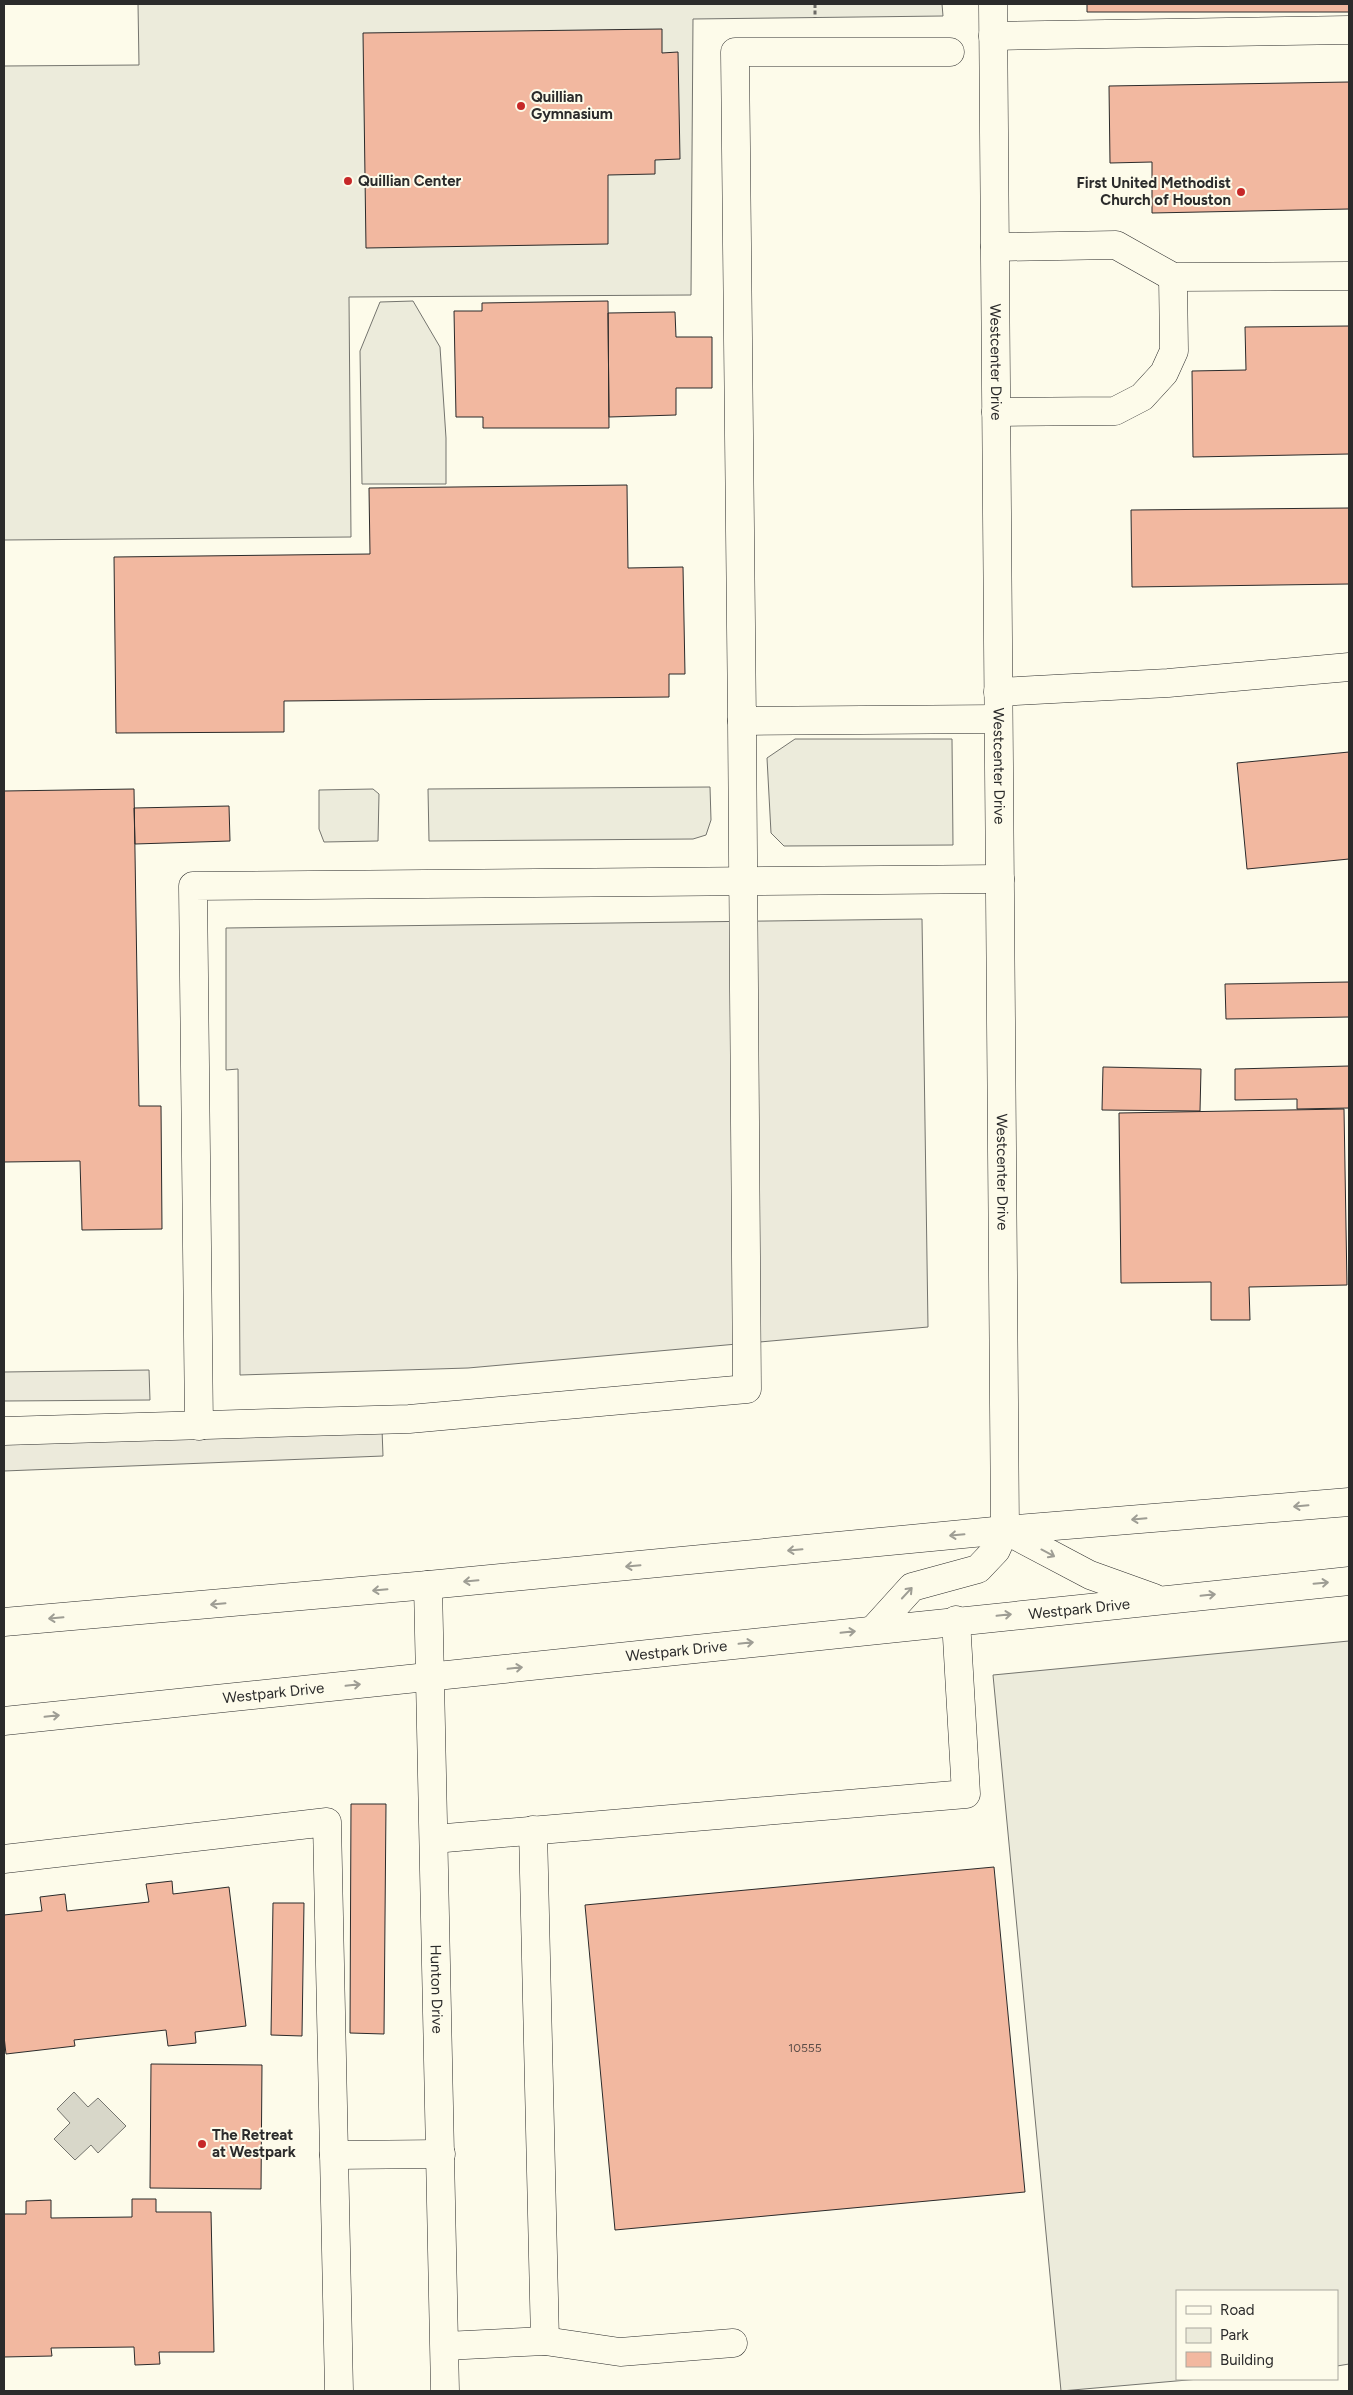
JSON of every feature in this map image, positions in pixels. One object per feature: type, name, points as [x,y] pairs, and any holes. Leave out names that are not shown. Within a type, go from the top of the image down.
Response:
[{"type":"main road","name":"Westcenter Drive","points":[[993,4],[1005,1530]]},
{"type":"main road","points":[[993,36],[1349,30]]},
{"type":"main road","points":[[4,1431],[409,1419],[747,1389],[745,881],[735,52],[950,52]]},
{"type":"main road","points":[[995,247],[1116,245],[1173,276],[1349,276]]},
{"type":"main road","points":[[996,412],[1115,411],[1142,397],[1164,373],[1174,351],[1173,276]]},
{"type":"main road","points":[[998,692],[1168,683],[1349,667]]},
{"type":"main road","points":[[742,721],[998,719]]},
{"type":"main road","points":[[199,1426],[193,886],[1000,879]]},
{"type":"main road","points":[[4,1622],[428,1585],[1005,1530],[1349,1502]]},
{"type":"main road","points":[[1005,1530],[1090,1575],[1160,1600]]},
{"type":"main road","points":[[874,1629],[912,1587],[978,1569],[996,1550],[1005,1530]]},
{"type":"main road","name":"Westpark Drive","points":[[4,1721],[956,1620],[1349,1581]]},
{"type":"main road","name":"Hunton Drive","points":[[428,1585],[445,2391]]},
{"type":"main road","points":[[434,1839],[966,1794],[956,1620]]},
{"type":"main road","points":[[4,1859],[326,1822],[339,2391]]},
{"type":"main road","points":[[532,1830],[545,2341]]},
{"type":"main road","points":[[334,2155],[441,2154]]},
{"type":"main road","points":[[445,2346],[545,2341],[620,2352],[733,2343]]},
{"type":"green space","name":"Quillian Center","points":[[138,4],[942,4],[943,16],[693,19],[691,295],[349,297],[351,537],[4,540],[4,66],[139,65]]},
{"type":"green space","points":[[413,301],[440,347],[446,438],[446,484],[362,484],[360,351],[380,302]]},
{"type":"green space","points":[[795,739],[952,739],[953,845],[784,846],[771,833],[767,758]]},
{"type":"green space","points":[[710,787],[711,820],[706,835],[693,839],[429,841],[428,789]]},
{"type":"green space","points":[[373,789],[379,794],[378,841],[324,842],[319,829],[319,790]]},
{"type":"green space","points":[[1349,1641],[1349,2364],[1338,2366],[1338,2290],[1176,2290],[1176,2380],[1188,2380],[1061,2391],[993,1675]]},
{"type":"shaded area","points":[[922,919],[928,1327],[468,1368],[240,1375],[238,1069],[226,1070],[226,928]]},
{"type":"shaded area","points":[[149,1370],[150,1400],[4,1401],[4,1372]]},
{"type":"shaded area","points":[[382,1429],[383,1456],[4,1471],[4,1443]]},
{"type":"shaded area","points":[[74,2092],[88,2107],[98,2098],[126,2126],[98,2153],[91,2145],[75,2160],[54,2139],[70,2123],[57,2109]]},
{"type":"building","points":[[1087,4],[1349,4],[1349,12],[1087,12]]},
{"type":"building","name":"Quillian Gymnasium","points":[[662,29],[662,53],[678,52],[680,159],[655,160],[655,174],[608,175],[608,244],[366,248],[363,33]]},
{"type":"building","points":[[1349,82],[1349,209],[1152,213],[1152,162],[1110,163],[1109,86]]},
{"type":"building","points":[[608,301],[609,428],[483,428],[483,417],[456,417],[454,311],[482,311],[482,303]]},
{"type":"building","points":[[675,312],[676,337],[712,337],[712,388],[676,388],[676,415],[609,417],[608,313]]},
{"type":"building","points":[[1349,326],[1349,454],[1193,457],[1192,371],[1246,370],[1245,327]]},
{"type":"building","points":[[627,485],[628,568],[683,567],[685,674],[669,674],[669,697],[284,701],[284,732],[116,733],[114,557],[370,554],[369,488]]},
{"type":"building","points":[[1349,508],[1349,584],[1132,587],[1131,510]]},
{"type":"building","points":[[1349,752],[1349,859],[1247,869],[1237,763]]},
{"type":"building","points":[[134,789],[139,1106],[161,1106],[162,1229],[82,1230],[80,1161],[4,1162],[4,791]]},
{"type":"building","points":[[229,806],[230,841],[135,844],[134,808]]},
{"type":"building","points":[[1349,982],[1349,1017],[1226,1019],[1225,984]]},
{"type":"building","points":[[1349,1066],[1349,1108],[1297,1109],[1297,1099],[1235,1100],[1235,1069]]},
{"type":"building","points":[[1103,1067],[1201,1069],[1200,1111],[1102,1110]]},
{"type":"building","points":[[1344,1109],[1347,1285],[1249,1287],[1250,1320],[1211,1320],[1211,1282],[1121,1283],[1119,1113]]},
{"type":"building","points":[[351,1804],[386,1804],[384,2034],[350,2033]]},
{"type":"building","points":[[994,1867],[1025,2192],[615,2230],[585,1905]]},
{"type":"building","points":[[172,1881],[173,1894],[229,1887],[246,2026],[195,2032],[196,2043],[168,2046],[166,2030],[74,2040],[75,2046],[6,2054],[4,2036],[4,1915],[42,1911],[40,1897],[65,1894],[67,1911],[149,1902],[146,1884]]},
{"type":"building","points":[[273,1903],[304,1903],[302,2036],[271,2035]]},
{"type":"building","points":[[151,2064],[262,2065],[261,2189],[150,2188]]},
{"type":"building","points":[[132,2199],[156,2199],[156,2212],[211,2212],[214,2352],[159,2352],[160,2364],[135,2365],[134,2347],[51,2348],[52,2356],[4,2357],[4,2214],[26,2214],[26,2201],[51,2200],[51,2218],[132,2217]]},
{"type":"place","name":"Quillian Gymnasium","points":[[521,106]]},
{"type":"place","name":"Quillian Center","points":[[348,181]]},
{"type":"place","name":"First United Methodist Church of Houston","points":[[1241,192]]},
{"type":"place","name":"The Retreat at Westpark","points":[[202,2144]]}]
